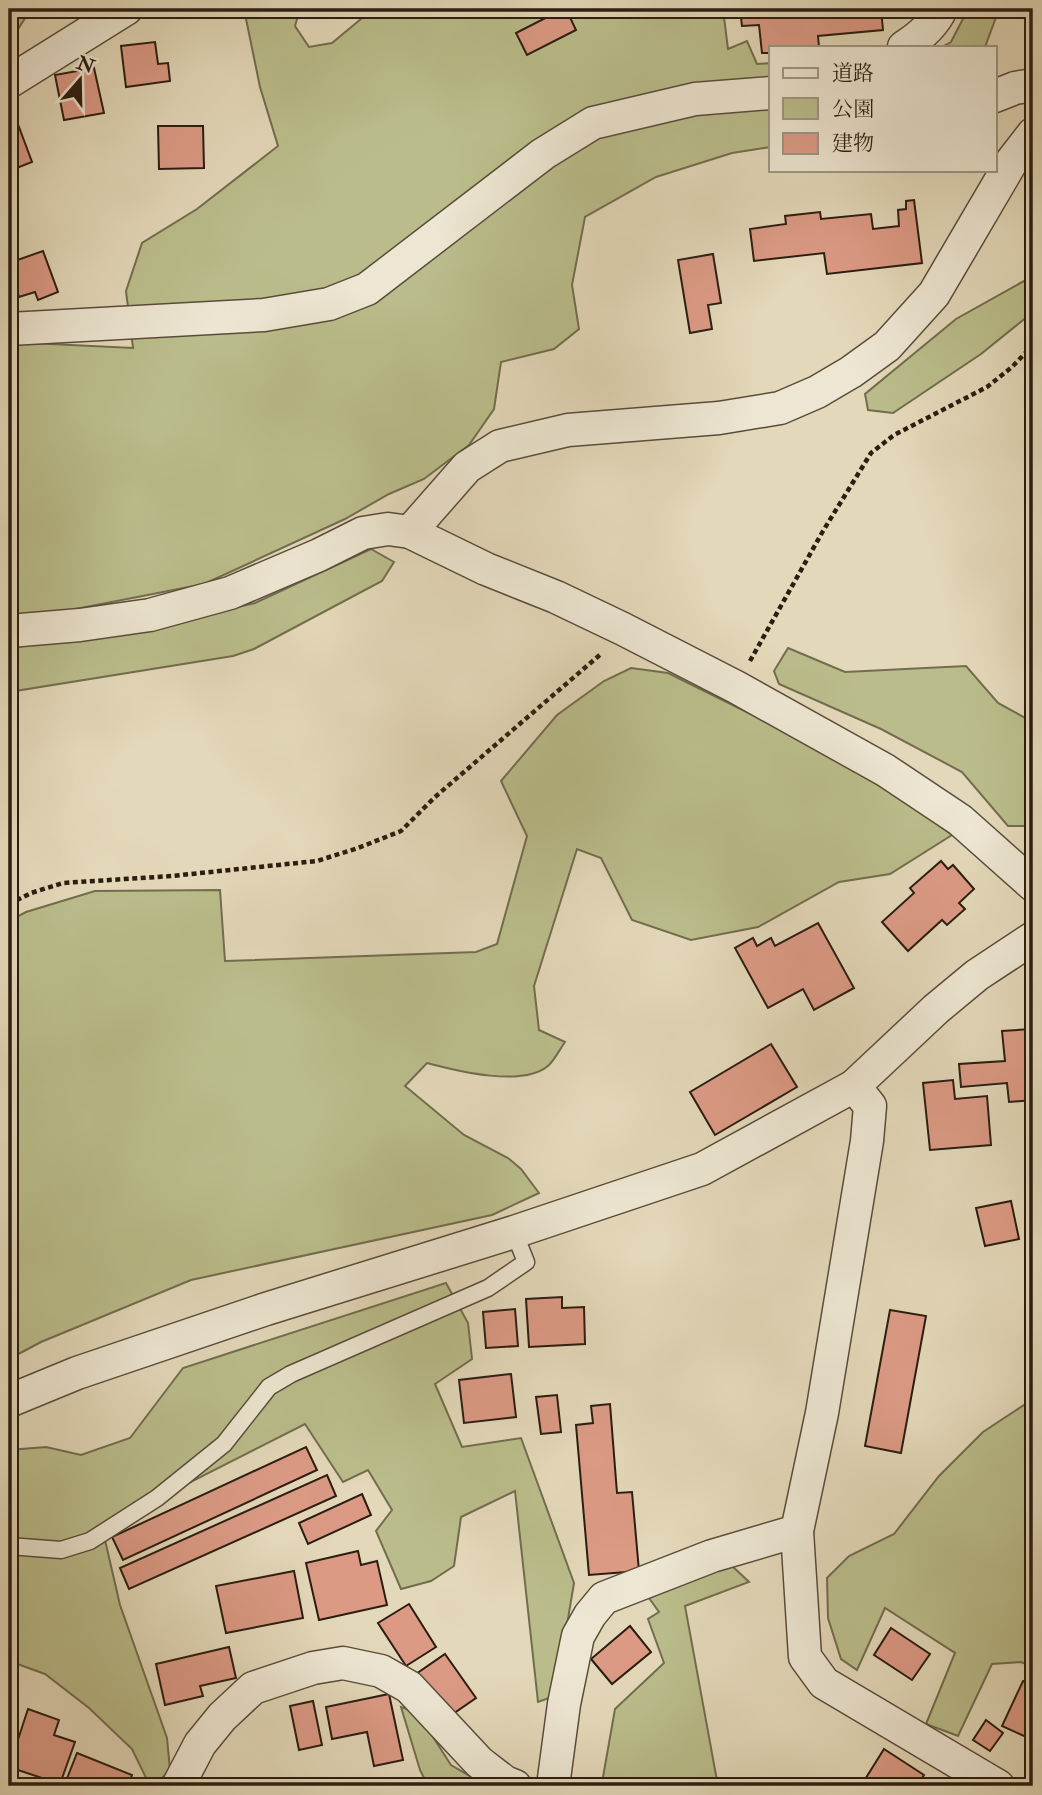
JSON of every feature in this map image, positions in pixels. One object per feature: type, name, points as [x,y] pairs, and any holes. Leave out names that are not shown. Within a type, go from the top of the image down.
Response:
[{"type":"street","points":[[9,82],[126,9]]},
{"type":"street","points":[[905,46],[938,16],[941,9]]},
{"type":"street","points":[[996,96],[1033,85]]},
{"type":"street","points":[[9,329],[264,315],[328,304],[367,289],[543,154],[593,123],[695,99],[769,93]]},
{"type":"street","points":[[410,532],[467,467],[500,446],[568,429],[719,418],[780,408],[851,372],[887,346],[933,294],[1012,161],[1033,134]]},
{"type":"street","points":[[9,631],[150,615],[230,593],[363,533],[388,529],[410,532],[486,569],[556,597],[623,629],[736,687],[885,769],[960,820],[1033,886]]},
{"type":"street","points":[[9,1401],[77,1373],[254,1313],[514,1232],[702,1168],[854,1086],[936,1009],[977,975],[1033,938]]},
{"type":"street","points":[[854,1086],[870,1106],[867,1141],[822,1413],[797,1531],[805,1657],[824,1683],[998,1786]]},
{"type":"street","points":[[553,1786],[564,1704],[578,1636],[604,1598],[712,1556],[797,1531]]},
{"type":"street","points":[[178,1786],[200,1744],[222,1717],[253,1688],[313,1668],[343,1663],[381,1671],[409,1686],[479,1762],[505,1782],[515,1786]]},
{"type":"lane","points":[[9,1546],[61,1550],[90,1541],[157,1498],[224,1444],[269,1387],[291,1374],[488,1288],[526,1262],[514,1232]]},
{"type":"path","points":[[736,687],[823,531],[871,453],[894,435],[987,387],[1033,345]]},
{"type":"path","points":[[9,904],[31,892],[63,883],[172,876],[317,860],[401,831],[474,762],[601,654],[623,629]]},
{"type":"green space","points":[[9,9],[31,9],[9,43]]},
{"type":"green space","points":[[244,9],[300,9],[295,26],[309,47],[332,43],[373,9],[649,9],[650,18],[724,17],[728,49],[747,41],[757,64],[769,63],[769,147],[732,153],[656,177],[585,217],[572,285],[579,329],[554,349],[501,362],[494,409],[469,445],[424,479],[204,584],[9,622],[9,342],[133,348],[126,291],[142,243],[197,209],[278,146],[260,87]]},
{"type":"green space","points":[[968,9],[999,9],[985,46],[944,46],[951,42]]},
{"type":"green space","points":[[1033,276],[1033,312],[981,354],[893,413],[868,410],[865,394],[956,319]]},
{"type":"green space","points":[[371,549],[394,562],[382,581],[254,649],[233,656],[9,692],[9,641],[159,625],[255,603]]},
{"type":"green space","points":[[788,648],[845,672],[966,666],[998,703],[1033,722],[1033,817],[1025,826],[1008,826],[962,772],[881,729],[779,684],[774,671]]},
{"type":"green space","points":[[631,668],[668,673],[799,738],[910,804],[952,835],[890,874],[839,882],[758,927],[691,940],[632,920],[601,858],[577,849],[534,986],[539,1030],[565,1042],[553,1060],[538,1072],[507,1077],[427,1063],[405,1086],[464,1135],[508,1158],[521,1169],[539,1193],[492,1215],[191,1280],[41,1342],[9,1359],[9,921],[26,912],[95,891],[220,890],[225,961],[476,952],[497,944],[527,836],[501,781],[557,715],[604,681]]},
{"type":"green space","points":[[446,1283],[468,1323],[472,1359],[435,1384],[462,1447],[521,1438],[574,1583],[555,1696],[538,1702],[515,1491],[461,1517],[454,1566],[431,1581],[401,1589],[376,1531],[392,1510],[368,1470],[343,1482],[305,1424],[102,1527],[120,1605],[167,1738],[170,1770],[154,1786],[150,1786],[132,1749],[89,1708],[45,1674],[9,1661],[9,1450],[46,1447],[81,1455],[130,1438],[183,1368]]},
{"type":"green space","points":[[1033,1399],[1033,1667],[1021,1662],[992,1664],[958,1736],[926,1724],[955,1653],[885,1608],[857,1670],[841,1659],[828,1618],[827,1578],[849,1556],[894,1534],[939,1476],[983,1432]]},
{"type":"green space","points":[[730,1564],[749,1582],[685,1606],[718,1786],[609,1786],[603,1777],[615,1709],[664,1663],[648,1619],[659,1612],[649,1598]]},
{"type":"green space","points":[[401,1707],[417,1712],[451,1765],[487,1786],[428,1786],[420,1770]]},
{"type":"building","points":[[566,9],[576,30],[527,55],[516,33]]},
{"type":"building","points":[[740,9],[881,9],[883,30],[818,36],[819,46],[769,46],[769,53],[762,53],[759,25],[742,26]]},
{"type":"building","points":[[155,42],[158,64],[168,63],[170,81],[126,87],[121,46]]},
{"type":"building","points":[[94,68],[104,113],[64,120],[55,75]]},
{"type":"building","points":[[13,111],[32,162],[9,171],[9,113]]},
{"type":"building","points":[[158,126],[203,126],[204,168],[159,169]]},
{"type":"building","points":[[914,200],[922,263],[827,274],[824,253],[754,261],[750,229],[786,224],[785,216],[820,212],[821,219],[871,214],[873,229],[899,226],[898,210],[906,209],[906,201]]},
{"type":"building","points":[[43,251],[58,292],[38,300],[35,292],[19,297],[15,284],[9,287],[9,263]]},
{"type":"building","points":[[713,254],[721,303],[708,305],[712,329],[690,333],[678,260]]},
{"type":"building","points":[[941,861],[948,869],[953,865],[974,889],[959,903],[965,909],[947,925],[942,920],[908,951],[882,922],[914,893],[910,888]]},
{"type":"building","points":[[818,923],[854,988],[814,1010],[803,989],[768,1008],[735,948],[753,938],[757,946],[771,938],[775,946]]},
{"type":"building","points":[[1032,1029],[1033,1100],[1009,1102],[1007,1083],[961,1087],[959,1064],[1005,1061],[1002,1031]]},
{"type":"building","points":[[771,1044],[797,1087],[715,1135],[690,1092]]},
{"type":"building","points":[[953,1080],[955,1099],[987,1096],[991,1145],[930,1150],[923,1083]]},
{"type":"building","points":[[1011,1201],[1019,1239],[985,1246],[976,1208]]},
{"type":"building","points":[[562,1297],[562,1308],[584,1307],[585,1344],[529,1347],[526,1299]]},
{"type":"building","points":[[515,1309],[518,1346],[486,1348],[483,1312]]},
{"type":"building","points":[[890,1310],[926,1316],[901,1453],[865,1446]]},
{"type":"building","points":[[511,1374],[516,1417],[464,1423],[459,1380]]},
{"type":"building","points":[[557,1395],[561,1432],[541,1434],[536,1397]]},
{"type":"building","points":[[610,1404],[617,1493],[632,1492],[639,1571],[589,1575],[576,1425],[593,1423],[591,1406]]},
{"type":"building","points":[[306,1447],[317,1470],[123,1560],[112,1537]]},
{"type":"building","points":[[327,1475],[336,1496],[129,1589],[120,1568]]},
{"type":"building","points":[[362,1494],[371,1515],[308,1544],[299,1523]]},
{"type":"building","points":[[358,1551],[361,1565],[377,1561],[387,1605],[319,1620],[306,1563]]},
{"type":"building","points":[[294,1571],[303,1618],[226,1633],[216,1586]]},
{"type":"building","points":[[409,1604],[436,1647],[406,1666],[378,1623]]},
{"type":"building","points":[[630,1626],[651,1652],[612,1684],[591,1659]]},
{"type":"building","points":[[891,1628],[930,1654],[912,1680],[874,1655]]},
{"type":"building","points":[[229,1647],[236,1678],[200,1686],[203,1696],[165,1705],[156,1664]]},
{"type":"building","points":[[445,1654],[476,1698],[447,1718],[416,1674]]},
{"type":"building","points":[[1023,1681],[1033,1686],[1033,1740],[1002,1726]]},
{"type":"building","points":[[389,1694],[403,1760],[374,1766],[367,1732],[332,1739],[326,1707]]},
{"type":"building","points":[[313,1701],[322,1745],[299,1750],[290,1706]]},
{"type":"building","points":[[28,1709],[59,1720],[54,1735],[75,1742],[60,1784],[9,1767]]},
{"type":"building","points":[[986,1720],[1003,1733],[990,1751],[973,1740]]},
{"type":"building","points":[[884,1749],[924,1775],[917,1786],[872,1786],[864,1781]]},
{"type":"building","points":[[77,1753],[132,1775],[128,1786],[78,1786],[66,1781]]}]
